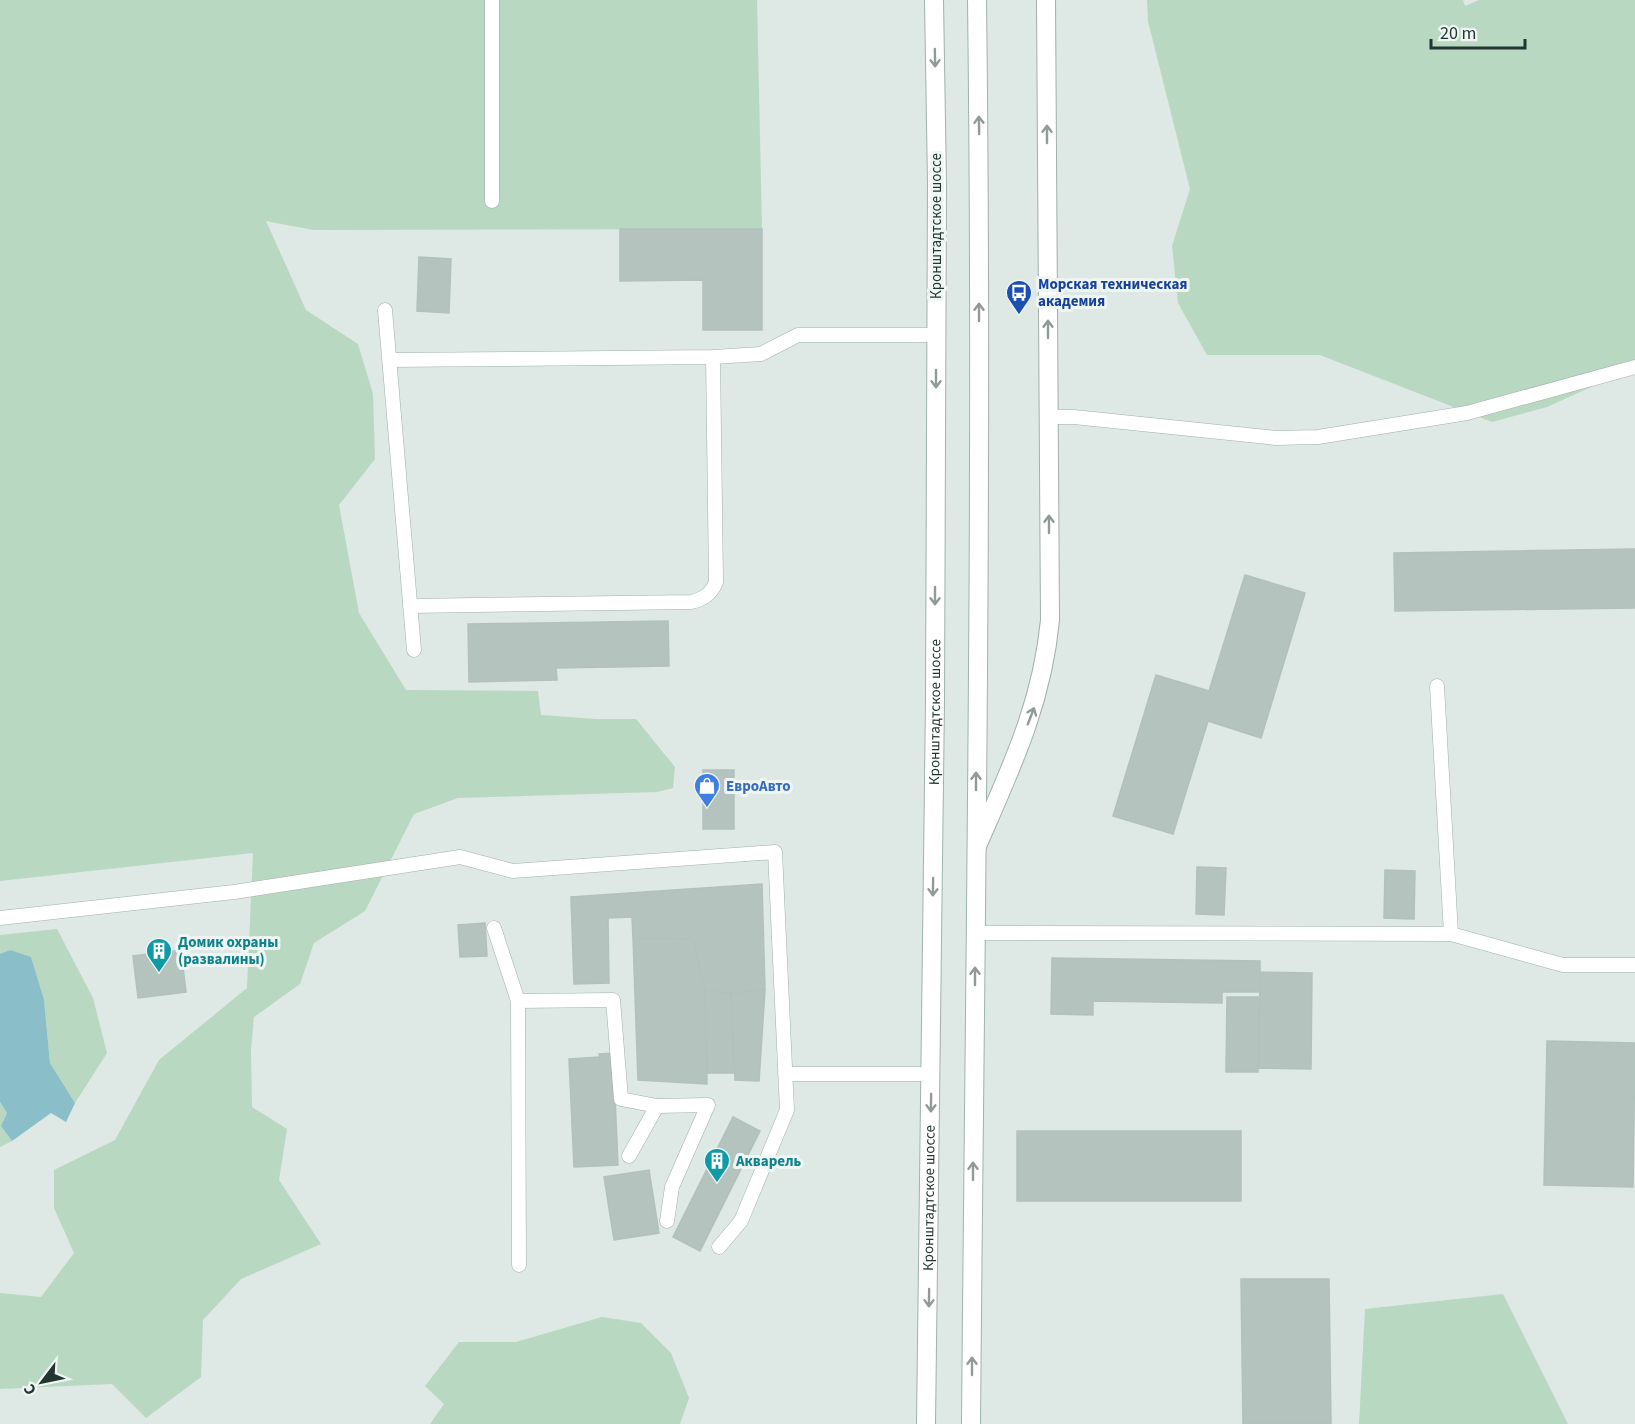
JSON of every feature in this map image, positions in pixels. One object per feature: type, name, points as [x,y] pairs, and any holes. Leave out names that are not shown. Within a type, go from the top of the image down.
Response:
[{"type":"main road","name":"Кронштадтское шоссе","points":[[926,1424],[936,335],[934,0]]},
{"type":"main road","points":[[971,1424],[979,183],[977,0]]},
{"type":"main road","points":[[976,848],[1034,710],[1044,673],[1050,620],[1046,0]]},
{"type":"lane","points":[[492,0],[492,201]]},
{"type":"lane","points":[[385,310],[414,650]]},
{"type":"lane","points":[[389,360],[713,357],[761,354],[798,335],[936,335]]},
{"type":"lane","points":[[410,606],[692,602],[703,599],[712,591],[716,582],[713,357]]},
{"type":"lane","points":[[1048,417],[1074,417],[1276,438],[1318,437],[1467,412],[1635,367]]},
{"type":"lane","points":[[1437,686],[1451,933]]},
{"type":"lane","points":[[1,915],[234,892],[460,857],[513,871],[775,852],[787,1110],[741,1221],[719,1247]]},
{"type":"lane","points":[[494,928],[518,1001],[519,1265]]},
{"type":"lane","points":[[975,933],[1451,933],[1563,965],[1635,965]]},
{"type":"lane","points":[[518,1001],[613,1000],[621,1099],[657,1106],[708,1106],[672,1187],[668,1221]]},
{"type":"lane","points":[[785,1074],[931,1074]]},
{"type":"lane","points":[[629,1156],[657,1106]]},
{"type":"green space","points":[[0,0],[757,0],[762,229],[313,230],[266,221],[306,310],[358,344],[373,394],[375,459],[339,505],[359,613],[406,690],[538,691],[541,715],[636,719],[675,767],[673,788],[657,792],[458,798],[414,814],[365,911],[314,943],[300,984],[254,1017],[251,1049],[252,1107],[287,1129],[279,1180],[321,1244],[241,1279],[203,1320],[201,1377],[146,1418],[112,1384],[0,1389],[0,1293],[41,1297],[74,1253],[54,1208],[54,1170],[115,1140],[159,1060],[247,988],[253,853],[0,881]]},
{"type":"green space","points":[[1147,0],[1463,0],[1465,6],[1479,0],[1635,0],[1635,367],[1547,407],[1492,422],[1320,355],[1207,355],[1178,303],[1172,246],[1190,189],[1148,21]]},
{"type":"green space","points":[[57,929],[93,998],[107,1053],[75,1103],[50,1063],[44,1000],[10,950],[0,954],[0,935]]},
{"type":"green space","points":[[0,1102],[7,1113],[1,1126],[12,1141],[0,1147]]},
{"type":"green space","points":[[1503,1294],[1568,1424],[1359,1424],[1365,1309]]},
{"type":"green space","points":[[602,1317],[641,1323],[671,1353],[689,1398],[680,1424],[430,1424],[444,1404],[425,1386],[459,1342],[516,1342]]},
{"type":"water","points":[[10,950],[31,957],[44,1000],[50,1063],[75,1103],[66,1122],[51,1113],[12,1141],[1,1126],[7,1113],[0,1102],[0,954]]},
{"type":"building","points":[[620,229],[762,229],[762,330],[703,330],[703,280],[620,281]]},
{"type":"building","points":[[419,257],[451,259],[449,313],[417,311]]},
{"type":"building","points":[[1635,549],[1635,608],[1395,611],[1394,553]]},
{"type":"building","points":[[1245,575],[1305,593],[1261,738],[1208,721],[1173,834],[1113,816],[1156,675],[1209,691]]},
{"type":"building","points":[[668,621],[669,666],[556,668],[557,680],[469,682],[468,624]]},
{"type":"building","points":[[703,770],[734,770],[734,829],[703,829]]},
{"type":"building","points":[[1197,867],[1226,868],[1224,915],[1196,914]]},
{"type":"building","points":[[1385,870],[1415,871],[1414,919],[1384,918]]},
{"type":"building","points":[[762,884],[765,990],[731,993],[705,991],[693,939],[633,938],[632,917],[608,918],[609,983],[574,984],[571,897]]},
{"type":"building","points":[[485,923],[487,956],[460,957],[458,925]]},
{"type":"building","points":[[633,938],[693,939],[705,991],[707,1084],[638,1080]]},
{"type":"building","name":"Домик охраны (развалины)","points":[[181,950],[186,992],[138,998],[133,956]]},
{"type":"building","points":[[1052,958],[1260,961],[1260,992],[1222,992],[1222,1003],[1093,1001],[1093,1015],[1051,1014]]},
{"type":"building","points":[[1260,972],[1312,973],[1311,1069],[1259,1068]]},
{"type":"building","points":[[765,990],[759,1081],[735,1080],[731,993]]},
{"type":"building","points":[[705,991],[731,993],[734,1073],[707,1073]]},
{"type":"building","points":[[1227,997],[1259,997],[1258,1072],[1226,1072]]},
{"type":"building","points":[[1547,1041],[1635,1043],[1633,1187],[1544,1185]]},
{"type":"building","points":[[613,1053],[618,1165],[574,1167],[569,1059],[600,1057],[599,1054]]},
{"type":"building","name":"Акварель","points":[[733,1117],[760,1131],[700,1251],[673,1237]]},
{"type":"building","points":[[1017,1131],[1241,1131],[1241,1201],[1017,1201]]},
{"type":"building","points":[[649,1170],[659,1233],[614,1240],[604,1177]]},
{"type":"building","points":[[1241,1279],[1329,1279],[1331,1424],[1243,1424]]},
{"type":"place","name":"Морская техническая академия","points":[[1019,316]]},
{"type":"place","name":"ЕвроАвто","points":[[707,809]]},
{"type":"place","name":"Домик охраны (развалины)","points":[[159,974]]},
{"type":"place","name":"Акварель","points":[[717,1184]]}]
